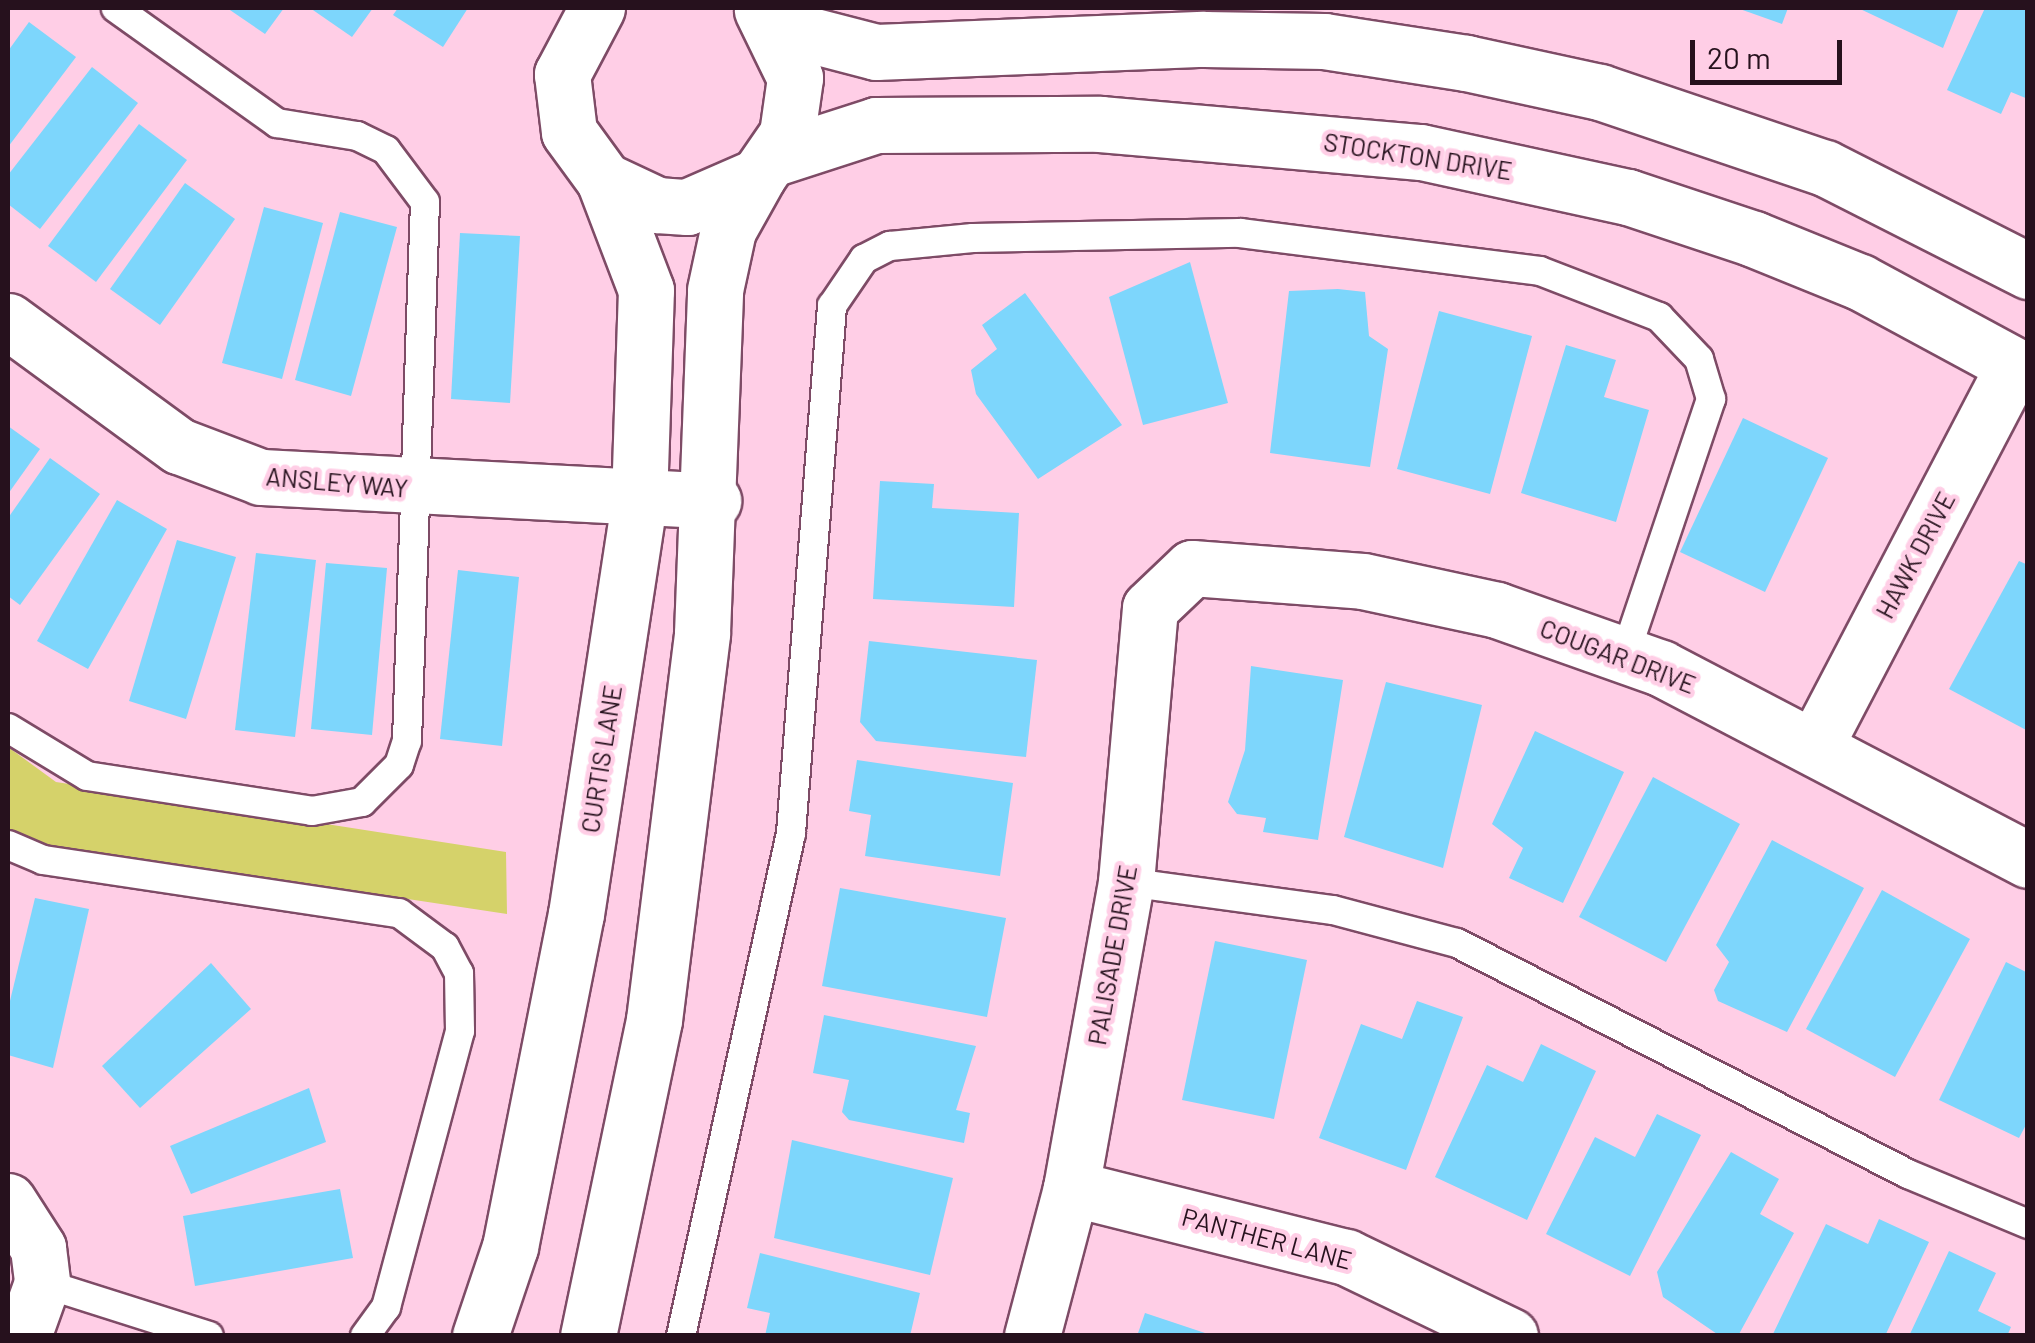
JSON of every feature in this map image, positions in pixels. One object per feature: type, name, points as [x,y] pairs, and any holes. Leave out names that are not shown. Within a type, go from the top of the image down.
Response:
[{"type":"street","points":[[597,8],[570,45],[562,103],[569,132],[604,180]]},
{"type":"street","points":[[588,1336],[654,1020],[713,501],[715,290],[728,230],[766,167],[795,92],[768,17]]},
{"type":"street","points":[[768,17],[876,52],[1204,39],[1324,42],[1466,63],[1600,92],[1825,168],[2028,272]]},
{"type":"street","name":"STOCKTON DRIVE","points":[[604,180],[657,205],[686,207],[766,167],[876,124],[1100,124],[1421,152],[1628,197],[1754,238],[1860,282],[2023,359]]},
{"type":"street","name":"CURTIS LANE","points":[[480,1336],[510,1247],[576,914],[639,500],[646,290],[604,180]]},
{"type":"street","name":"ANSLEY WAY","points":[[8,322],[209,462],[261,477],[713,501]]},
{"type":"street","name":"HAWK DRIVE","points":[[1816,744],[2023,359]]},
{"type":"street","name":"COUGAR DRIVE","points":[[1174,576],[1212,565],[1362,581],[1498,610],[1624,655],[1816,744],[2023,847]]},
{"type":"street","name":"PALISADE DRIVE","points":[[1032,1336],[1070,1188],[1126,882],[1150,608],[1174,576]]},
{"type":"street","name":"PANTHER LANE","points":[[1070,1188],[1346,1257],[1510,1336]]},
{"type":"street","points":[[19,1216],[42,1283],[23,1336]]},
{"type":"lane","points":[[8,728],[88,776],[312,812],[362,802],[399,765],[407,741],[424,202],[409,174],[357,136],[278,123],[116,8]]},
{"type":"lane","points":[[681,1336],[791,832],[832,306],[864,258],[890,246],[973,238],[1240,234],[1540,272],[1659,317],[1699,359],[1711,398],[1624,655]]},
{"type":"lane","points":[[8,845],[43,860],[399,913],[445,948],[459,973],[460,1032],[386,1306],[366,1336]]},
{"type":"lane","points":[[1126,882],[1332,910],[1457,943],[1908,1174],[2028,1224]]},
{"type":"lane","points":[[42,1283],[210,1336]]},
{"type":"shaded area","points":[[8,747],[56,782],[506,852],[507,914],[24,841],[8,828]]},
{"type":"building","points":[[227,8],[284,8],[265,34]]},
{"type":"building","points":[[310,8],[373,8],[352,37]]},
{"type":"building","points":[[398,8],[468,8],[443,47],[393,15]]},
{"type":"building","points":[[1737,8],[1788,8],[1782,24]]},
{"type":"building","points":[[1858,8],[1959,8],[1943,48]]},
{"type":"building","points":[[1985,8],[2028,8],[2028,99],[2011,92],[2001,114],[1947,90]]},
{"type":"building","points":[[29,22],[76,57],[8,147],[8,51]]},
{"type":"building","points":[[92,67],[138,103],[40,229],[8,204],[8,175]]},
{"type":"building","points":[[139,124],[187,160],[96,282],[48,246]]},
{"type":"building","points":[[185,183],[235,219],[160,325],[110,289]]},
{"type":"building","points":[[264,207],[323,223],[282,379],[222,363]]},
{"type":"building","points":[[340,212],[397,227],[351,396],[295,380]]},
{"type":"building","points":[[460,233],[520,236],[510,403],[451,399]]},
{"type":"building","points":[[1190,262],[1228,403],[1143,425],[1109,297]]},
{"type":"building","points":[[1289,291],[1365,292],[1369,336],[1388,349],[1370,467],[1270,453]]},
{"type":"building","points":[[1025,293],[1122,425],[1038,479],[976,394],[971,370],[997,349],[982,325]]},
{"type":"building","points":[[1439,311],[1532,336],[1490,494],[1397,469]]},
{"type":"building","points":[[1566,345],[1616,360],[1604,397],[1649,410],[1616,522],[1521,493]]},
{"type":"building","points":[[1743,418],[1828,458],[1765,592],[1680,552]]},
{"type":"building","points":[[8,426],[40,449],[8,494]]},
{"type":"building","points":[[50,458],[100,494],[20,605],[8,596],[8,518]]},
{"type":"building","points":[[880,481],[934,484],[932,508],[1019,513],[1014,607],[873,599]]},
{"type":"building","points":[[117,500],[167,529],[88,669],[37,641]]},
{"type":"building","points":[[177,540],[236,557],[186,719],[129,701]]},
{"type":"building","points":[[256,553],[316,560],[295,737],[235,730]]},
{"type":"building","points":[[2019,561],[2028,565],[2028,731],[1949,689]]},
{"type":"building","points":[[326,563],[387,568],[372,735],[311,729]]},
{"type":"building","points":[[458,570],[519,577],[502,746],[440,739]]},
{"type":"building","points":[[869,641],[1037,660],[1026,757],[876,741],[860,722]]},
{"type":"building","points":[[1251,666],[1343,680],[1318,840],[1263,832],[1266,818],[1237,814],[1228,802],[1245,750]]},
{"type":"building","points":[[1386,682],[1482,705],[1443,868],[1344,837]]},
{"type":"building","points":[[1535,731],[1624,772],[1563,903],[1509,878],[1523,848],[1492,824]]},
{"type":"building","points":[[857,760],[1013,783],[1000,876],[865,856],[871,815],[849,811]]},
{"type":"building","points":[[1653,777],[1740,824],[1666,962],[1579,917]]},
{"type":"building","points":[[1772,840],[1864,888],[1787,1032],[1718,1001],[1714,990],[1729,962],[1716,945]]},
{"type":"building","points":[[840,888],[1006,918],[987,1017],[822,986]]},
{"type":"building","points":[[1882,890],[1970,939],[1895,1077],[1806,1029]]},
{"type":"building","points":[[35,898],[89,909],[53,1068],[8,1055],[8,1009]]},
{"type":"building","points":[[1215,941],[1307,960],[1274,1119],[1182,1100]]},
{"type":"building","points":[[2006,962],[2028,973],[2028,1121],[2019,1138],[1939,1100]]},
{"type":"building","points":[[211,963],[251,1009],[140,1108],[102,1066]]},
{"type":"building","points":[[1417,1001],[1463,1017],[1406,1170],[1319,1138],[1361,1024],[1402,1039]]},
{"type":"building","points":[[824,1015],[976,1046],[956,1110],[970,1113],[964,1143],[849,1120],[842,1112],[849,1080],[813,1073]]},
{"type":"building","points":[[1541,1044],[1596,1071],[1527,1220],[1435,1177],[1487,1065],[1523,1082]]},
{"type":"building","points":[[309,1088],[326,1142],[191,1194],[170,1146]]},
{"type":"building","points":[[1657,1114],[1701,1135],[1630,1276],[1546,1234],[1595,1137],[1635,1157]]},
{"type":"building","points":[[792,1140],[953,1178],[930,1275],[774,1238]]},
{"type":"building","points":[[1731,1152],[1779,1179],[1760,1214],[1794,1233],[1738,1336],[1720,1336],[1663,1297],[1657,1272]]},
{"type":"building","points":[[340,1189],[353,1258],[195,1286],[183,1216]]},
{"type":"building","points":[[1879,1219],[1929,1242],[1885,1336],[1772,1336],[1826,1224],[1868,1244]]},
{"type":"building","points":[[1949,1251],[1996,1273],[1978,1311],[2011,1327],[2007,1336],[1909,1336]]},
{"type":"building","points":[[760,1253],[920,1293],[910,1336],[765,1336],[770,1313],[747,1308]]},
{"type":"building","points":[[1145,1313],[1211,1335],[1211,1336],[1137,1336]]}]
